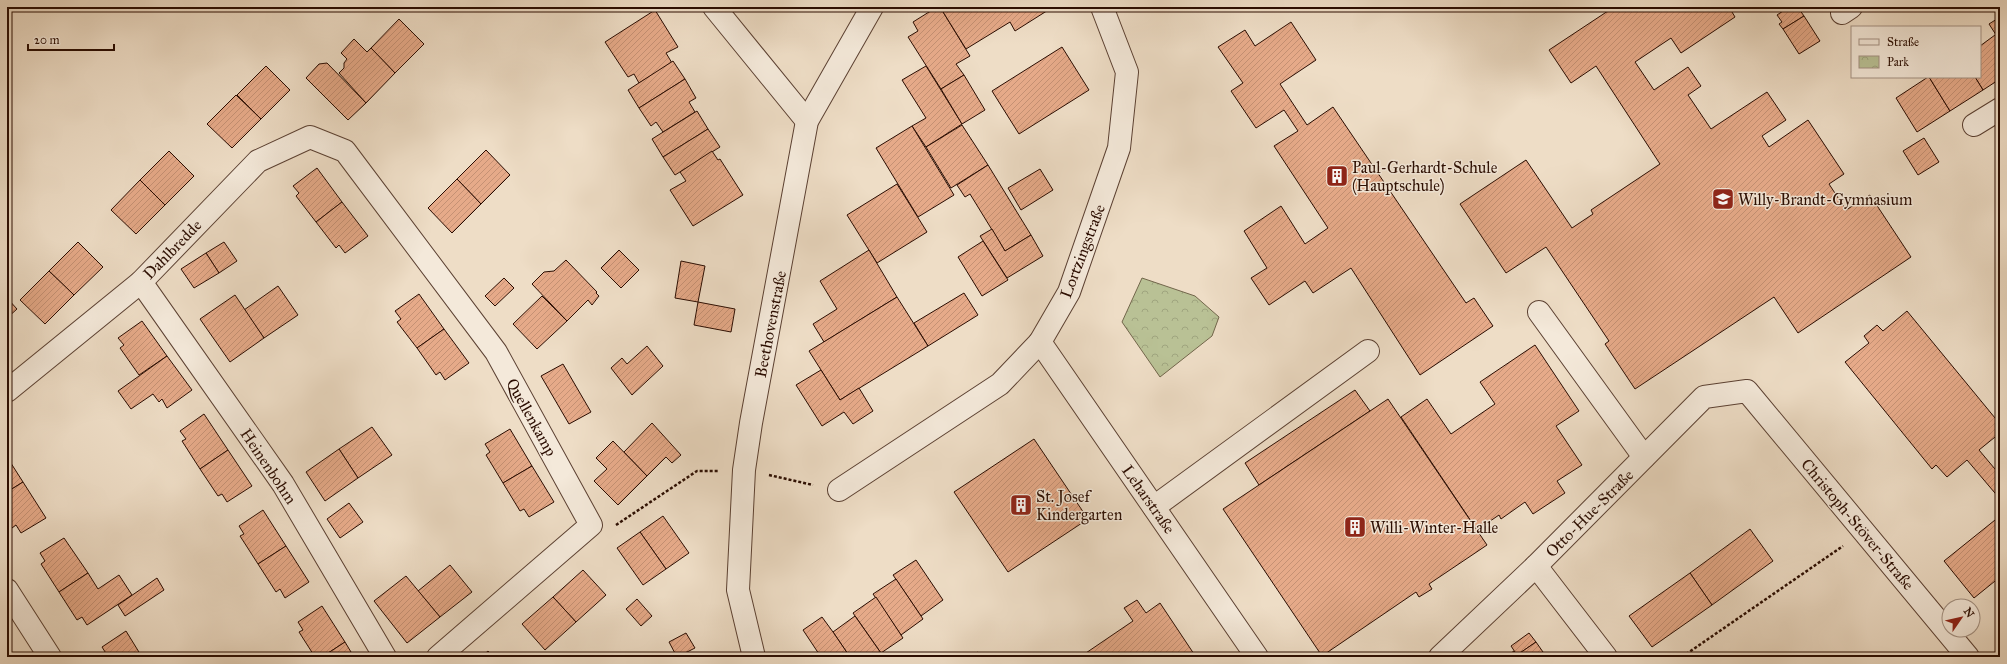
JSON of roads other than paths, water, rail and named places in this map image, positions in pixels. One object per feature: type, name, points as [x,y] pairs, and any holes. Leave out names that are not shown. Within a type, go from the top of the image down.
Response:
[{"type":"street","points":[[714,7],[807,121]]},
{"type":"street","name":"Beethovenstraße","points":[[754,657],[738,590],[744,470],[751,423],[807,121],[872,7]]},
{"type":"street","name":"Lortzingstraße","points":[[839,490],[1000,384],[1040,342],[1069,292],[1119,148],[1127,72],[1102,7]]},
{"type":"street","points":[[1974,125],[2000,109]]},
{"type":"street","name":"Dahlbredde","points":[[7,391],[141,282],[258,160],[310,137],[345,151]]},
{"type":"street","name":"Quellenkamp","points":[[345,151],[496,352],[591,525],[438,657]]},
{"type":"street","name":"Heinenbohm","points":[[141,282],[283,484],[385,657]]},
{"type":"street","points":[[1539,312],[1644,457]]},
{"type":"street","name":"Leharstraße","points":[[1040,342],[1257,657]]},
{"type":"street","points":[[1154,507],[1368,351]]},
{"type":"street","name":"Otto-Hue-Straße","points":[[1440,657],[1536,566],[1704,397],[1747,391]]},
{"type":"street","name":"Christoph-Stöver-Straße","points":[[1747,391],[1968,657]]},
{"type":"street","points":[[1536,566],[1606,657]]},
{"type":"street","points":[[7,590],[50,657]]},
{"type":"place","name":"Paul-Gerhardt-Schule (Hauptschule)","points":[[1337,176]]},
{"type":"place","name":"Willy-Brandt-Gymnasium","points":[[1723,199]]},
{"type":"place","name":"St. Josef Kindergarten","points":[[1021,505]]},
{"type":"place","name":"Willi-Winter-Halle","points":[[1355,527]]}]
